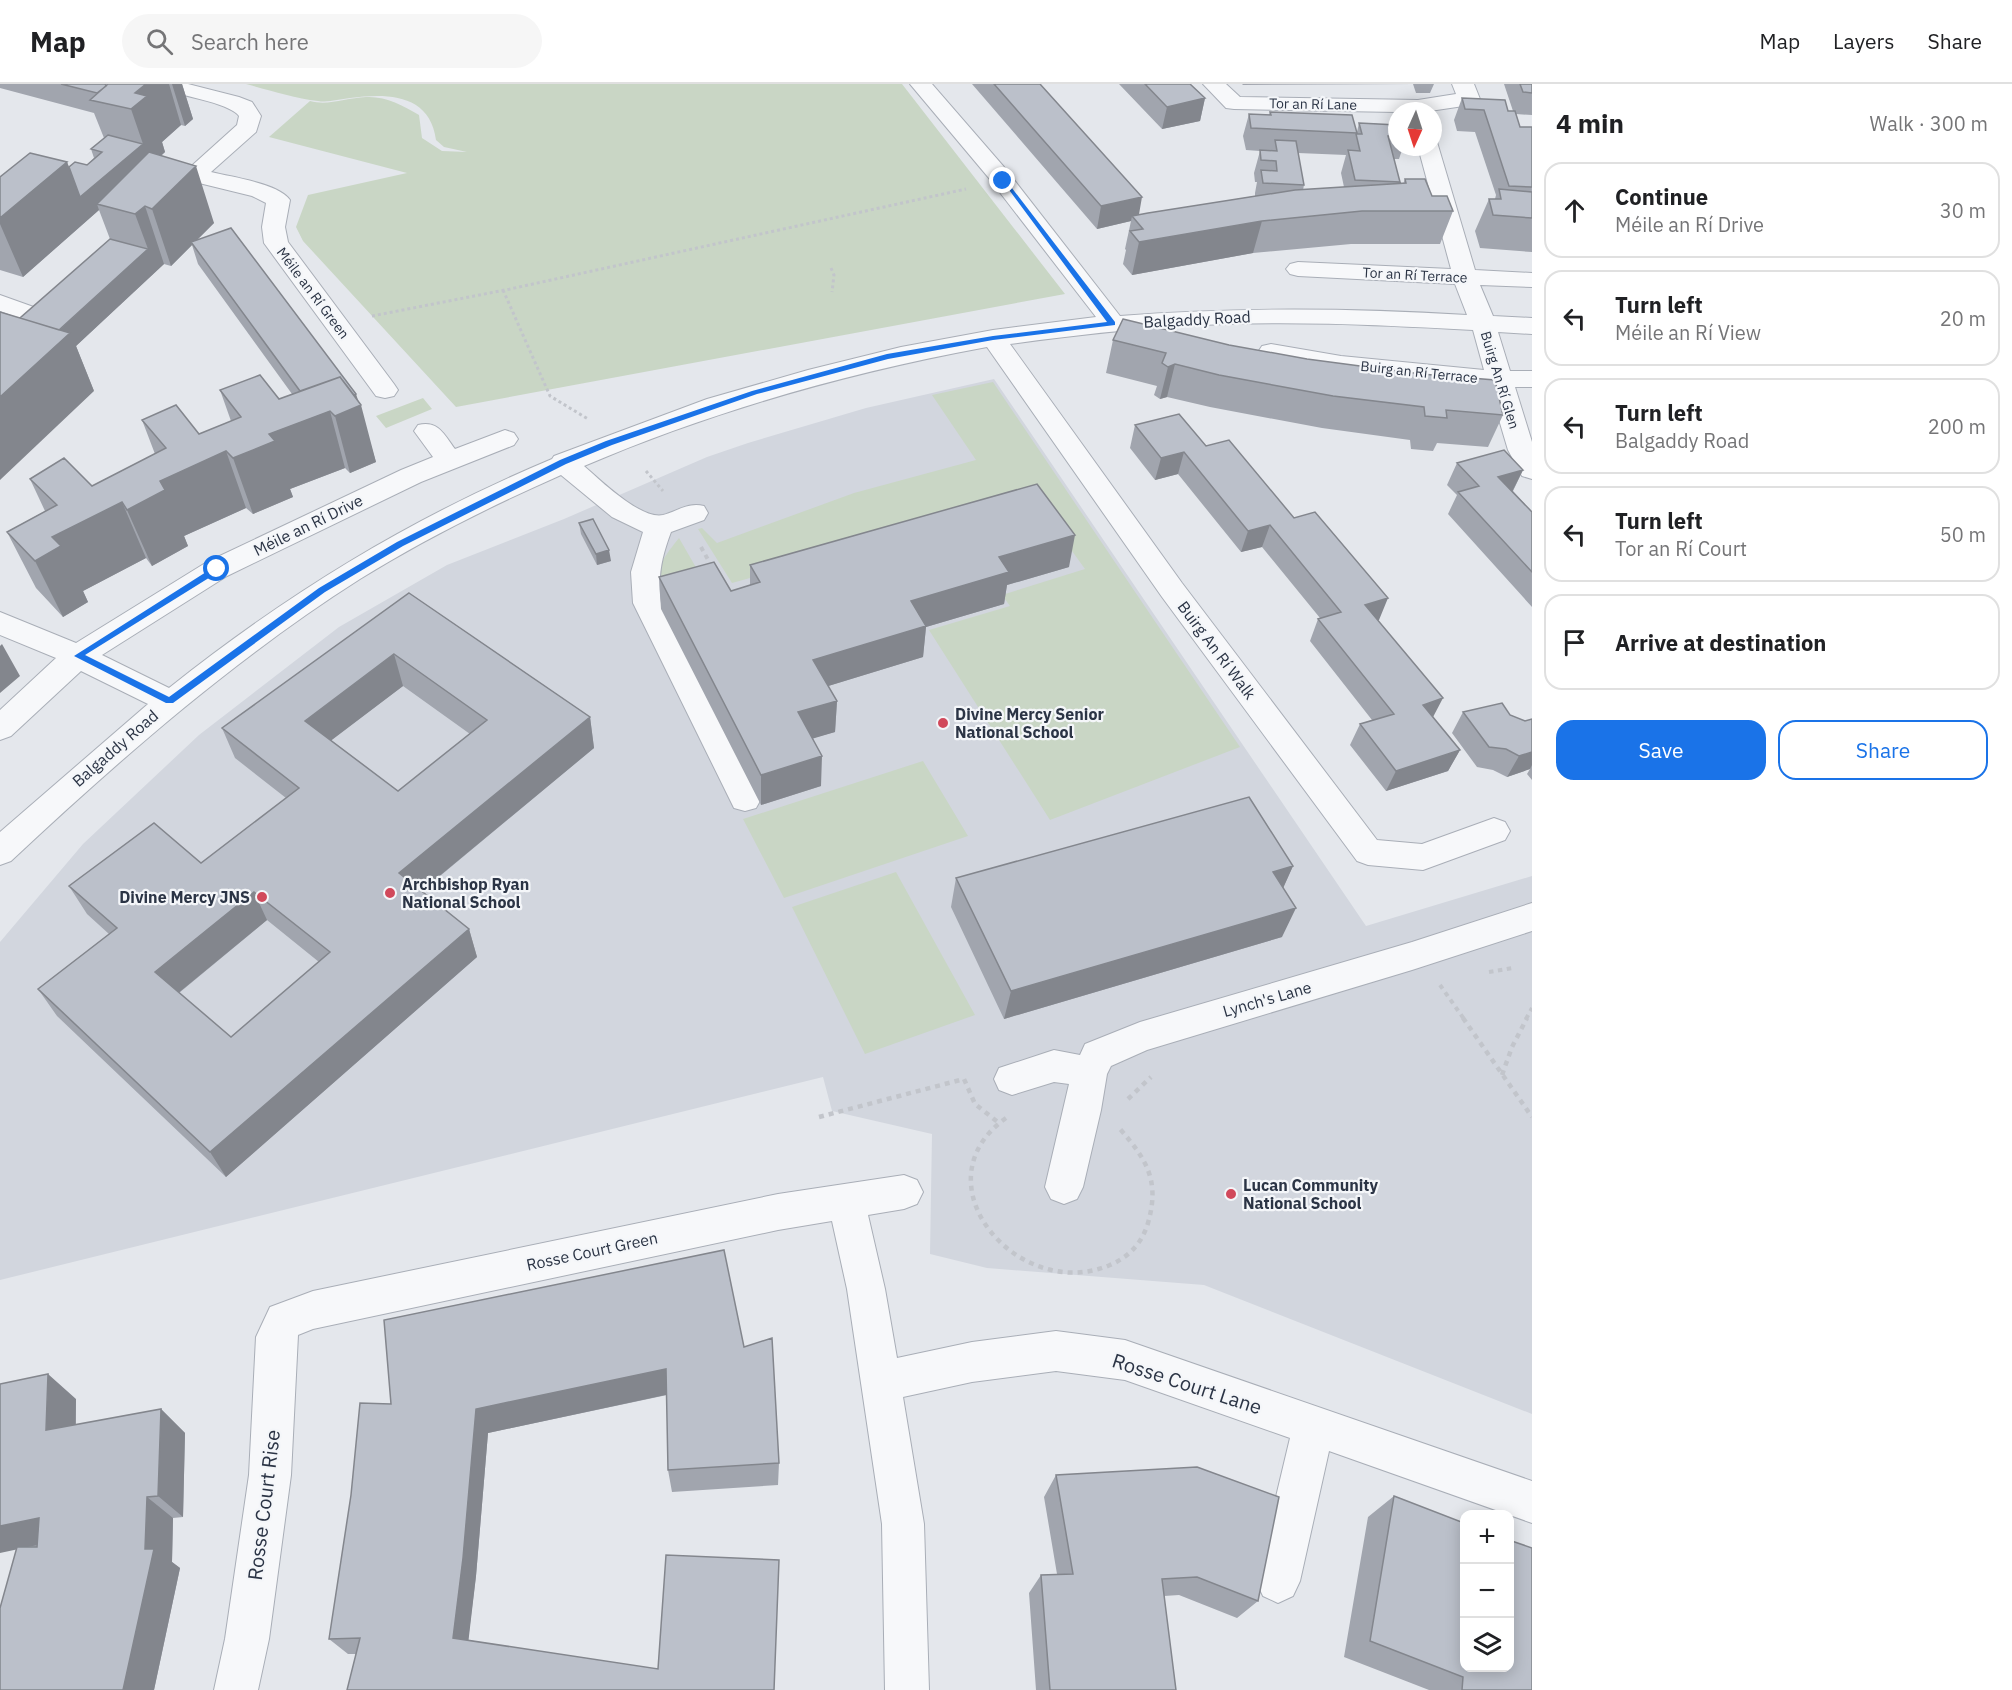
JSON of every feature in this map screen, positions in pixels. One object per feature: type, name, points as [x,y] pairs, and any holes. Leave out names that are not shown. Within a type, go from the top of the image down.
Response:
[{"type":"street","points":[[146,218],[248,128],[250,116],[244,107],[231,102],[163,84]]},
{"type":"street","points":[[921,84],[996,172],[1113,323]]},
{"type":"street","name":"Tor an Rí Lane","points":[[1214,84],[1234,102],[1388,108]]},
{"type":"street","name":"Tor an Rí Lane","points":[[1442,104],[1469,99],[1463,84]]},
{"type":"street","points":[[1431,156],[1465,277],[1483,323]]},
{"type":"street","name":"Méile an Rí Green","points":[[195,175],[260,191],[278,200],[278,210],[272,226],[276,243],[385,390]]},
{"type":"street","name":"Tor an Rí Terrace","points":[[1298,270],[1532,280]]},
{"type":"street","points":[[0,302],[33,315]]},
{"type":"street","name":"Balgaddy Road","points":[[0,852],[48,806],[170,701],[322,590],[400,544],[563,462],[622,438],[754,392],[887,356],[993,338],[1113,323],[1186,318],[1302,316],[1532,326]]},
{"type":"street","name":"Buirg An Rí Glen","points":[[1483,323],[1521,450],[1532,470]]},
{"type":"street","name":"Buirg An Rí Walk","points":[[993,338],[1172,590],[1368,852],[1424,857],[1494,831]]},
{"type":"street","name":"Buirg an Rí Terrace","points":[[1271,352],[1318,362],[1499,379],[1532,379]]},
{"type":"street","points":[[427,430],[449,459]]},
{"type":"street","name":"Méile an Rí Drive","points":[[0,728],[78,656],[217,569],[449,459],[504,439]]},
{"type":"street","points":[[563,462],[604,499],[647,524],[659,525],[694,513]]},
{"type":"street","points":[[659,525],[644,572],[643,584],[647,603],[745,799]]},
{"type":"street","points":[[0,623],[78,656],[170,701]]},
{"type":"street","name":"Lynch's Lane","points":[[1089,1072],[1098,1055],[1140,1036],[1532,918]]},
{"type":"street","points":[[1012,1079],[1054,1065],[1089,1072],[1097,1114],[1064,1187]]},
{"type":"street","name":"Rosse Court Green","points":[[284,1321],[313,1310],[778,1212],[904,1192]]},
{"type":"street","points":[[846,1201],[866,1289],[903,1524],[907,1690]]},
{"type":"street","name":"Rosse Court Rise","points":[[236,1690],[247,1639],[270,1475],[276,1337],[284,1321]]},
{"type":"street","name":"Rosse Court Lane","points":[[880,1383],[972,1362],[1056,1351],[1125,1360],[1532,1502]]},
{"type":"street","points":[[1278,1581],[1314,1425]]},
{"type":"path","points":[[363,318],[503,290],[967,189]]},
{"type":"path","points":[[831,268],[834,276],[832,292]]},
{"type":"path","points":[[503,290],[550,396],[585,416]]},
{"type":"path","points":[[1481,974],[1513,968]]},
{"type":"path","points":[[1448,980],[1438,982],[1532,1117]]},
{"type":"path","points":[[1502,1075],[1512,1047],[1532,1008]]},
{"type":"path","points":[[1010,1116],[999,1123],[980,1143],[972,1164],[970,1183],[973,1203],[981,1222],[992,1238],[1006,1251],[1025,1263],[1046,1271],[1067,1274],[1089,1272],[1116,1263],[1130,1252],[1142,1239],[1150,1219],[1154,1197],[1145,1162],[1134,1145],[1097,1114],[1153,1076]]},
{"type":"path","points":[[819,1117],[964,1079],[975,1104],[999,1123]]},
{"type":"shaded area","points":[[994,379],[1366,926],[1532,876],[1532,1414],[1204,1285],[987,1268],[930,1254],[932,1134],[832,1111],[823,1077],[0,1280],[0,942],[83,844],[199,735],[339,627],[447,565],[564,519],[707,457],[748,443],[866,408]]},
{"type":"green space","points":[[246,84],[902,84],[1065,294],[456,407],[303,241],[296,227],[308,195],[407,173],[269,137],[310,101],[324,103],[373,97],[394,102],[419,115],[422,138],[442,151],[467,152],[444,147],[436,140],[432,125],[425,113],[416,105],[405,100],[364,96],[330,101],[309,100]]},
{"type":"green space","points":[[993,382],[1240,747],[1050,820],[929,630],[1010,606],[1002,595],[1085,569],[1038,504],[757,588],[750,578],[732,583],[698,529],[702,528],[717,543],[854,493],[976,460],[932,395]]},
{"type":"green space","points":[[423,398],[432,409],[386,428],[376,416]]},
{"type":"green space","points":[[679,538],[709,590],[664,604],[660,568],[666,555]]},
{"type":"green space","points":[[923,761],[968,836],[784,898],[743,819]]},
{"type":"green space","points":[[896,872],[975,1015],[865,1054],[792,907]]},
{"type":"building","points":[[61,84],[105,84],[106,86],[97,93]]},
{"type":"building","points":[[108,84],[146,84],[135,93],[147,96],[131,109],[90,100]]},
{"type":"building","points":[[994,84],[1040,84],[1142,197],[1101,206]]},
{"type":"building","points":[[1145,84],[1190,84],[1205,98],[1167,107]]},
{"type":"building","points":[[1520,84],[1532,84],[1532,93],[1523,92]]},
{"type":"building","points":[[1462,98],[1505,100],[1508,111],[1515,111],[1520,127],[1532,127],[1532,187],[1509,186],[1484,110],[1465,109]]},
{"type":"building","points":[[1270,112],[1352,115],[1357,133],[1251,128],[1249,114],[1271,115]]},
{"type":"building","points":[[1359,123],[1388,125],[1388,156],[1393,156],[1400,182],[1355,180],[1348,150],[1360,151],[1356,134],[1362,134]]},
{"type":"building","points":[[108,135],[143,144],[80,197],[69,167],[75,162],[87,165],[102,152],[91,149]]},
{"type":"building","points":[[1275,140],[1296,141],[1304,185],[1263,183],[1261,170],[1277,171],[1276,161],[1261,160],[1260,150],[1277,151]]},
{"type":"building","points":[[149,152],[196,166],[152,209],[145,206],[135,214],[97,204]]},
{"type":"building","points":[[30,153],[67,162],[0,218],[0,177]]},
{"type":"building","points":[[1405,179],[1425,179],[1432,196],[1447,196],[1453,211],[1362,211],[1262,221],[1139,242],[1130,231],[1143,229],[1132,216],[1295,190],[1406,183]]},
{"type":"building","points":[[1499,189],[1532,192],[1532,218],[1493,215],[1489,199],[1501,199]]},
{"type":"building","points":[[231,228],[356,394],[354,395],[340,377],[300,391],[191,242]]},
{"type":"building","points":[[110,239],[148,249],[59,330],[20,318]]},
{"type":"building","points":[[0,312],[70,333],[0,397]]},
{"type":"building","points":[[1123,319],[1229,345],[1307,359],[1421,374],[1495,380],[1503,415],[1446,410],[1447,418],[1425,416],[1424,407],[1333,396],[1219,375],[1175,364],[1168,367],[1162,363],[1166,353],[1113,340]]},
{"type":"building","points":[[260,375],[279,399],[340,377],[361,405],[335,416],[330,411],[269,434],[275,441],[233,458],[226,451],[160,481],[165,490],[127,510],[122,502],[52,537],[61,546],[35,561],[7,532],[57,505],[30,479],[64,458],[92,486],[166,448],[142,420],[176,405],[199,434],[241,417],[220,390]]},
{"type":"building","points":[[1179,414],[1206,446],[1229,440],[1294,518],[1315,512],[1388,598],[1365,605],[1443,698],[1423,705],[1460,750],[1396,771],[1360,724],[1394,714],[1318,619],[1341,612],[1270,525],[1248,531],[1184,452],[1161,458],[1135,425]]},
{"type":"building","points":[[1504,450],[1523,470],[1498,477],[1532,512],[1532,572],[1458,492],[1479,486],[1457,463]]},
{"type":"building","points":[[1037,484],[1075,535],[999,557],[1009,572],[911,601],[926,626],[813,660],[837,701],[798,712],[822,756],[761,775],[659,577],[714,562],[731,591],[760,582],[750,565]]},
{"type":"building","points":[[593,519],[609,550],[596,554],[579,523]]},
{"type":"building","name":"Divine Mercy JNS","points":[[409,593],[590,717],[399,873],[469,929],[210,1152],[38,989],[117,928],[69,886],[154,823],[201,863],[299,788],[222,728]],"holes":[[[394,654],[487,720],[398,791],[305,721]],[[254,892],[330,952],[231,1037],[155,972]]]},
{"type":"building","points":[[1502,703],[1510,715],[1525,721],[1532,719],[1532,752],[1519,756],[1506,749],[1489,747],[1463,712]]},
{"type":"building","points":[[1249,797],[1293,866],[1273,872],[1296,908],[1011,991],[956,878]]},
{"type":"building","points":[[724,1250],[744,1347],[772,1338],[779,1463],[668,1470],[666,1369],[476,1409],[463,1558],[453,1638],[658,1669],[666,1555],[779,1560],[774,1690],[347,1690],[360,1638],[329,1639],[351,1495],[360,1403],[391,1404],[384,1320]]},
{"type":"building","points":[[48,1374],[46,1430],[161,1409],[158,1496],[147,1497],[145,1549],[154,1549],[123,1690],[0,1690],[0,1608],[17,1547],[37,1547],[39,1518],[0,1526],[0,1384]]},
{"type":"building","points":[[1197,1467],[1279,1497],[1258,1601],[1197,1577],[1162,1579],[1176,1690],[1050,1690],[1041,1575],[1073,1574],[1056,1475]]},
{"type":"building","points":[[1394,1496],[1460,1521],[1460,1672],[1514,1672],[1514,1542],[1532,1548],[1532,1690],[1462,1690],[1463,1677],[1370,1641]]},
{"type":"place","name":"Divine Mercy Senior National School","points":[[943,723]]},
{"type":"place","name":"Archbishop Ryan National School","points":[[390,893]]},
{"type":"place","name":"Divine Mercy JNS","points":[[262,897]]},
{"type":"place","name":"Lucan Community National School","points":[[1231,1194]]},
{"type":"route","points":[[217,569],[78,656],[140,684],[170,701],[322,590],[400,544],[479,502],[609,443],[754,392],[887,356],[1053,329],[1113,323],[1003,181]]}]
